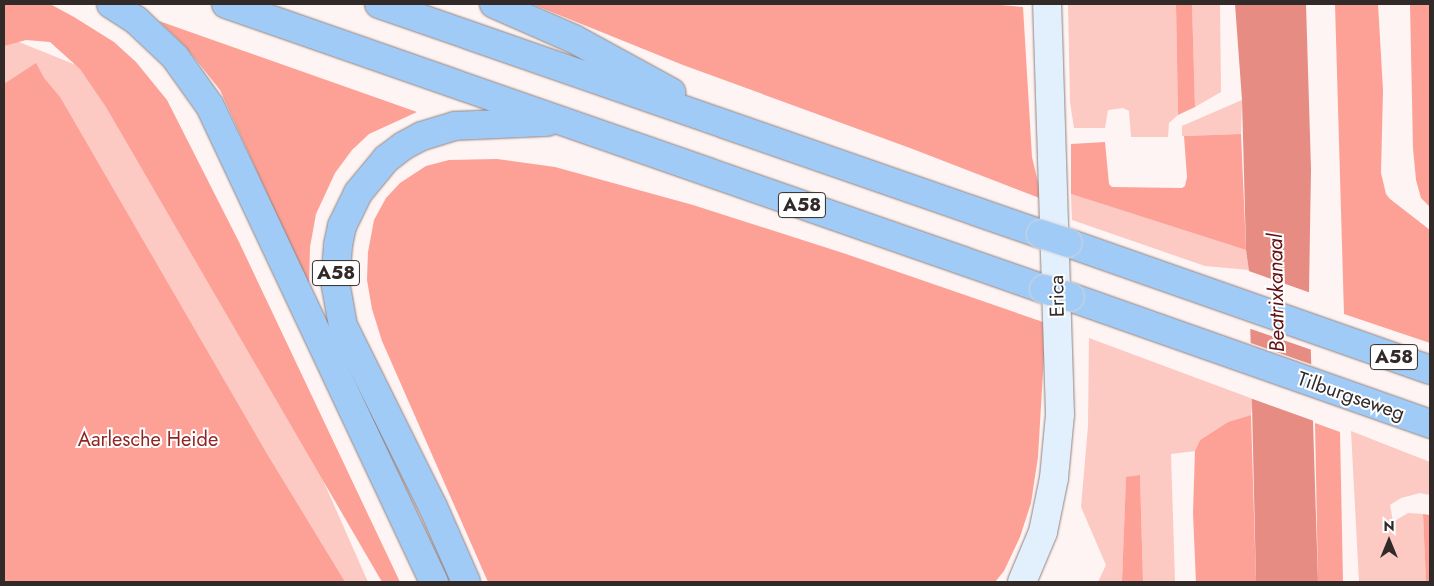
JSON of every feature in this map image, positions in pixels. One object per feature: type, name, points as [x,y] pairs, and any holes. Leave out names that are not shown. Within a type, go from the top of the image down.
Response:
[{"type":"highway","name":"A58","points":[[111,4],[136,20],[175,57],[210,106],[434,582]]},
{"type":"highway","name":"A58","points":[[226,4],[561,121]]},
{"type":"highway","name":"A58","points":[[379,4],[1430,370]]},
{"type":"highway","name":"A58","points":[[494,4],[574,39],[738,129]]},
{"type":"highway","name":"A58","points":[[466,582],[433,507],[343,326],[335,281],[336,256],[342,226],[358,193],[370,176],[386,159],[422,136],[447,128],[473,124],[561,121]]},
{"type":"highway","name":"Tilburgseweg","points":[[561,121],[1430,424]]},
{"type":"main road","name":"Erica","points":[[1022,582],[1043,532],[1054,478],[1060,414],[1048,4]]},
{"type":"green space","points":[[4,4],[50,4],[74,17],[114,42],[136,62],[167,100],[239,242],[400,582],[382,582],[106,107],[80,69],[50,42],[26,40],[4,46]]},
{"type":"green space","points":[[532,4],[989,4],[1023,7],[1032,157],[1042,199],[910,148],[683,65]]},
{"type":"green space","points":[[1068,4],[1176,4],[1178,115],[1169,123],[1168,137],[1131,137],[1129,111],[1123,108],[1108,110],[1105,128],[1074,128],[1070,102]]},
{"type":"green space","points":[[1176,4],[1192,4],[1195,107],[1178,115]]},
{"type":"green space","points":[[1192,4],[1220,4],[1221,92],[1195,107]]},
{"type":"green space","points":[[1335,4],[1378,4],[1383,90],[1381,173],[1386,194],[1390,199],[1430,230],[1430,343],[1344,314]]},
{"type":"green space","points":[[1410,4],[1430,4],[1430,207],[1421,198],[1416,180],[1413,148]]},
{"type":"green space","points":[[159,21],[417,112],[369,134],[352,150],[335,173],[316,214],[310,247],[309,286],[220,90],[185,46]]},
{"type":"green space","name":"Aarlesche Heide","points":[[4,36],[153,96],[368,582],[4,582]]},
{"type":"green space","name":"Aarlesche Heide","points":[[36,63],[44,78],[60,97],[267,454],[345,582],[4,582],[4,84]]},
{"type":"green space","points":[[1242,100],[1241,134],[1182,136],[1182,126]]},
{"type":"green space","points":[[1241,134],[1246,250],[1071,194],[1071,144],[1105,142],[1109,184],[1112,187],[1182,188],[1185,186],[1187,177],[1184,136]]},
{"type":"green space","points":[[497,159],[555,167],[693,205],[846,254],[1043,322],[1044,355],[1038,457],[1031,503],[1020,537],[1004,571],[995,582],[488,582],[382,341],[372,309],[367,280],[368,252],[374,220],[386,198],[400,183],[426,166],[449,160]]},
{"type":"green space","points":[[1071,194],[1246,250],[1249,270],[1205,266],[1072,220]]},
{"type":"green space","points":[[1089,338],[1253,399],[1251,415],[1228,422],[1200,440],[1195,451],[1171,454],[1175,582],[1143,582],[1140,475],[1126,478],[1122,582],[1098,582],[1106,565],[1081,507],[1088,426]]},
{"type":"green space","points":[[1251,415],[1256,582],[1196,582],[1193,513],[1195,451],[1200,440],[1228,422]]},
{"type":"green space","points":[[1315,423],[1340,432],[1343,582],[1318,582]]},
{"type":"green space","points":[[1351,431],[1430,462],[1430,495],[1420,493],[1401,498],[1390,505],[1393,522],[1408,513],[1423,514],[1426,582],[1359,582]]},
{"type":"green space","points":[[1140,475],[1143,582],[1122,582],[1126,477]]},
{"type":"green space","points":[[1423,514],[1430,515],[1430,582],[1426,582]]},
{"type":"water","name":"Beatrixkanaal","points":[[1235,4],[1306,4],[1311,169],[1309,292],[1318,582],[1256,582],[1249,271],[1246,250],[1242,100]]},
{"type":"pier","points":[[1246,270],[1311,293],[1312,350],[1248,328]]},
{"type":"pier","points":[[1248,342],[1313,365],[1314,421],[1250,398]]}]
